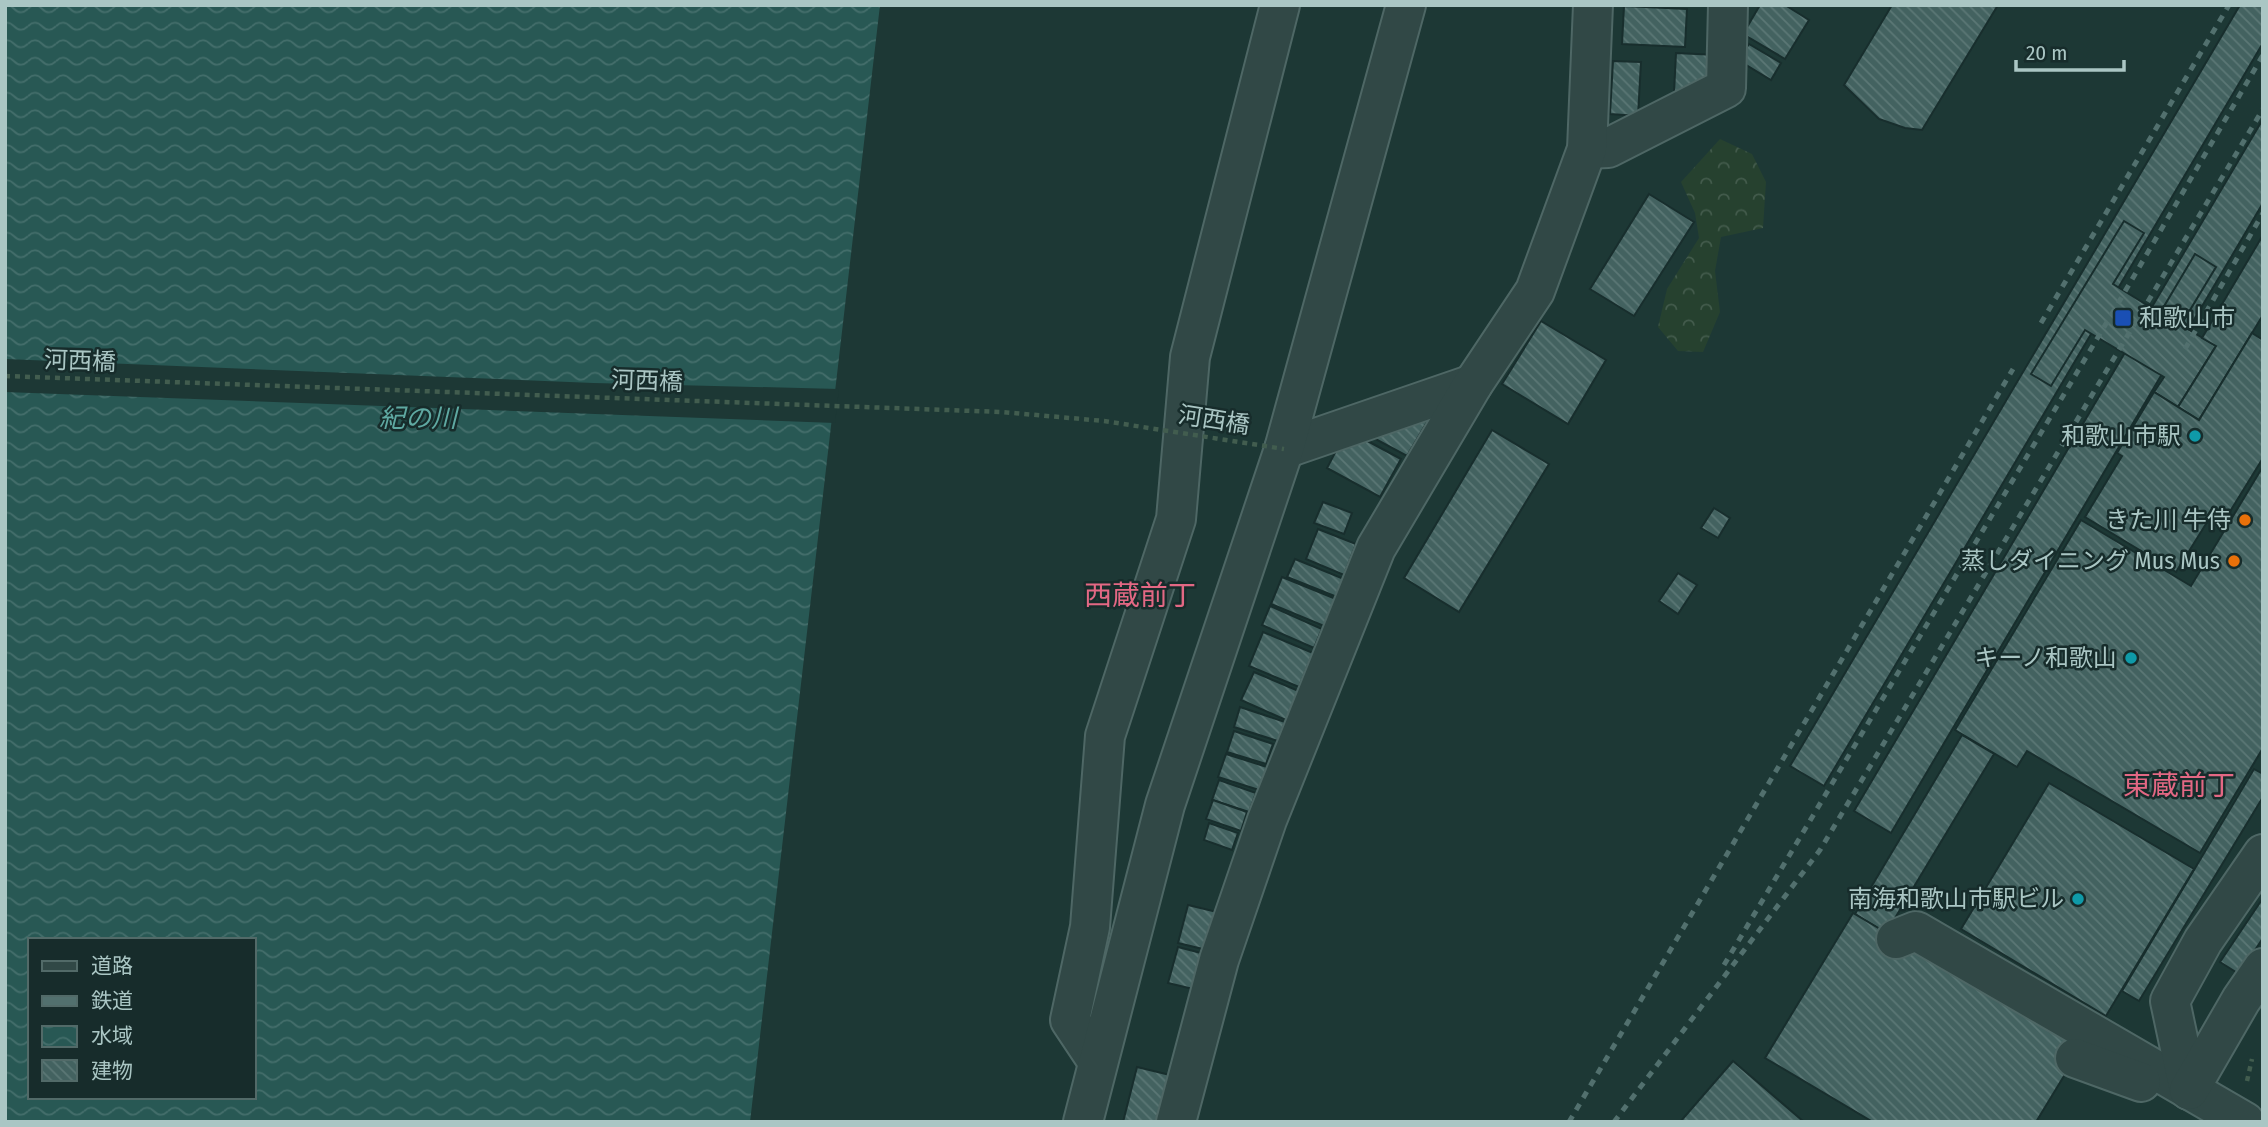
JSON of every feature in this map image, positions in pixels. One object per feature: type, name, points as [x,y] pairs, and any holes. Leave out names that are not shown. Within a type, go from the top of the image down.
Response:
[{"type":"street","points":[[1098,1062],[1070,1020],[1090,927],[1105,736],[1176,519],[1190,357],[1280,5]]},
{"type":"street","points":[[1083,1122],[1165,805],[1284,449],[1406,5]]},
{"type":"street","points":[[1177,1122],[1219,960],[1267,820],[1376,548],[1473,384],[1535,291],[1587,149],[1594,5]]},
{"type":"street","points":[[1587,149],[1608,148],[1726,88],[1728,5]]},
{"type":"street","points":[[1284,449],[1473,384]]},
{"type":"street","points":[[2189,1090],[2170,1001],[2203,941],[2263,855]]},
{"type":"street","points":[[1896,939],[1916,931],[2189,1090],[2242,1108]]},
{"type":"street","points":[[2189,1090],[2241,1000],[2263,968]]},
{"type":"street","points":[[2075,1058],[2242,1108]]},
{"type":"path","name":"河西橋","points":[[5,376],[1002,412],[1104,421],[1284,449]]},
{"type":"path","points":[[2242,1108],[2254,1054]]},
{"type":"green space","points":[[1720,139],[1752,154],[1766,182],[1763,228],[1721,237],[1715,271],[1720,312],[1703,352],[1678,351],[1658,327],[1667,289],[1699,238],[1695,213],[1681,182]]},
{"type":"water","name":"紀の川","points":[[5,5],[880,5],[750,1122],[5,1122]]},
{"type":"pier","points":[[5,359],[593,383],[839,389],[835,423],[5,392]]},
{"type":"building","points":[[1760,5],[1785,5],[1809,20],[1785,59],[1743,34]]},
{"type":"building","points":[[1892,5],[1998,5],[1922,130],[1905,128],[1879,119],[1844,85]]},
{"type":"building","points":[[2240,5],[2263,5],[2263,43],[1824,786],[1790,766]]},
{"type":"building","points":[[1624,6],[1687,9],[1685,47],[1622,44]]},
{"type":"building","points":[[1749,44],[1781,63],[1771,80],[1738,60]]},
{"type":"building","points":[[1676,53],[1717,55],[1715,82],[1688,95],[1674,93]]},
{"type":"building","points":[[1613,61],[1641,62],[1638,116],[1610,114]]},
{"type":"building","points":[[2263,119],[2263,203],[1891,833],[1854,811]]},
{"type":"building","points":[[1649,194],[1694,222],[1634,316],[1590,289]]},
{"type":"building","points":[[2124,221],[2144,233],[2113,284],[2160,313],[2195,254],[2216,267],[2181,325],[2216,346],[2178,407],[2154,392],[2164,377],[2085,330],[2051,386],[2031,374]]},
{"type":"building","points":[[2263,235],[2263,315],[2199,420],[2178,407],[2216,346],[2202,338]]},
{"type":"building","points":[[1541,321],[1606,360],[1568,424],[1502,384]]},
{"type":"building","name":"和歌山市駅","points":[[2252,333],[2263,340],[2263,458],[2226,518],[2214,511],[2176,572],[2085,517],[2122,456],[2117,453],[2154,392],[2199,420]]},
{"type":"building","points":[[1430,417],[1407,456],[1355,428]]},
{"type":"building","points":[[1347,430],[1401,459],[1380,497],[1327,468]]},
{"type":"building","points":[[1492,430],[1549,464],[1459,612],[1404,578]]},
{"type":"building","name":"キーノ和歌山","points":[[2262,468],[2263,748],[2200,853],[2027,751],[2017,767],[1955,730],[2081,520],[2191,586]]},
{"type":"building","points":[[1323,502],[1352,513],[1344,534],[1314,523]]},
{"type":"building","points":[[1714,508],[1730,518],[1718,538],[1701,528]]},
{"type":"building","points":[[1318,529],[1356,544],[1344,575],[1306,559]]},
{"type":"building","points":[[1295,559],[1344,579],[1337,597],[1287,577]]},
{"type":"building","points":[[1678,573],[1697,585],[1678,614],[1659,601]]},
{"type":"building","points":[[1282,577],[1336,599],[1324,626],[1271,604]]},
{"type":"building","points":[[1270,606],[1322,629],[1314,648],[1262,625]]},
{"type":"building","points":[[1263,632],[1313,653],[1299,687],[1249,666]]},
{"type":"building","points":[[1254,672],[1301,692],[1288,721],[1241,700]]},
{"type":"building","points":[[1240,707],[1285,722],[1278,741],[1234,727]]},
{"type":"building","points":[[1234,731],[1273,744],[1266,764],[1227,752]]},
{"type":"building","points":[[1962,735],[1994,754],[1886,933],[1855,914]]},
{"type":"building","points":[[1226,754],[1267,767],[1259,790],[1218,777]]},
{"type":"building","points":[[2254,769],[2263,774],[2263,797],[2139,1001],[2122,991]]},
{"type":"building","points":[[1219,780],[1256,793],[1249,812],[1212,800]]},
{"type":"building","name":"南海和歌山市駅ビル","points":[[2049,783],[2194,869],[2106,1016],[1961,929]]},
{"type":"building","points":[[1213,800],[1247,812],[1241,831],[1206,819]]},
{"type":"building","points":[[1209,823],[1238,833],[1232,850],[1204,840]]},
{"type":"building","points":[[2263,898],[2263,938],[2239,974],[2220,962]]},
{"type":"building","points":[[1188,905],[1217,912],[1207,950],[1178,943]]},
{"type":"building","points":[[1853,913],[2081,1048],[2036,1122],[1873,1122],[1765,1058]]},
{"type":"building","points":[[1178,947],[1201,953],[1193,989],[1168,983]]},
{"type":"building","points":[[1733,1061],[1804,1122],[1680,1122]]},
{"type":"building","points":[[1137,1067],[1170,1075],[1159,1122],[1123,1122]]},
{"type":"railway","points":[[2041,323],[2229,5]]},
{"type":"railway","points":[[1724,965],[2263,55]]},
{"type":"railway","points":[[1614,1122],[1820,850],[2263,109]]},
{"type":"railway","points":[[2185,349],[2263,213]]},
{"type":"railway","points":[[1569,1122],[2013,369]]},
{"type":"place","name":"和歌山市","points":[[2123,318]]},
{"type":"place","name":"和歌山市駅","points":[[2195,436]]},
{"type":"place","name":"きた川 牛侍","points":[[2245,520]]},
{"type":"place","name":"蒸しダイニング Mus Mus","points":[[2234,561]]},
{"type":"place","name":"キーノ和歌山","points":[[2131,658]]},
{"type":"place","name":"南海和歌山市駅ビル","points":[[2078,899]]},
{"type":"district","name":"西蔵前丁","points":[[1140,595]]},
{"type":"district","name":"東蔵前丁","points":[[2179,785]]}]
